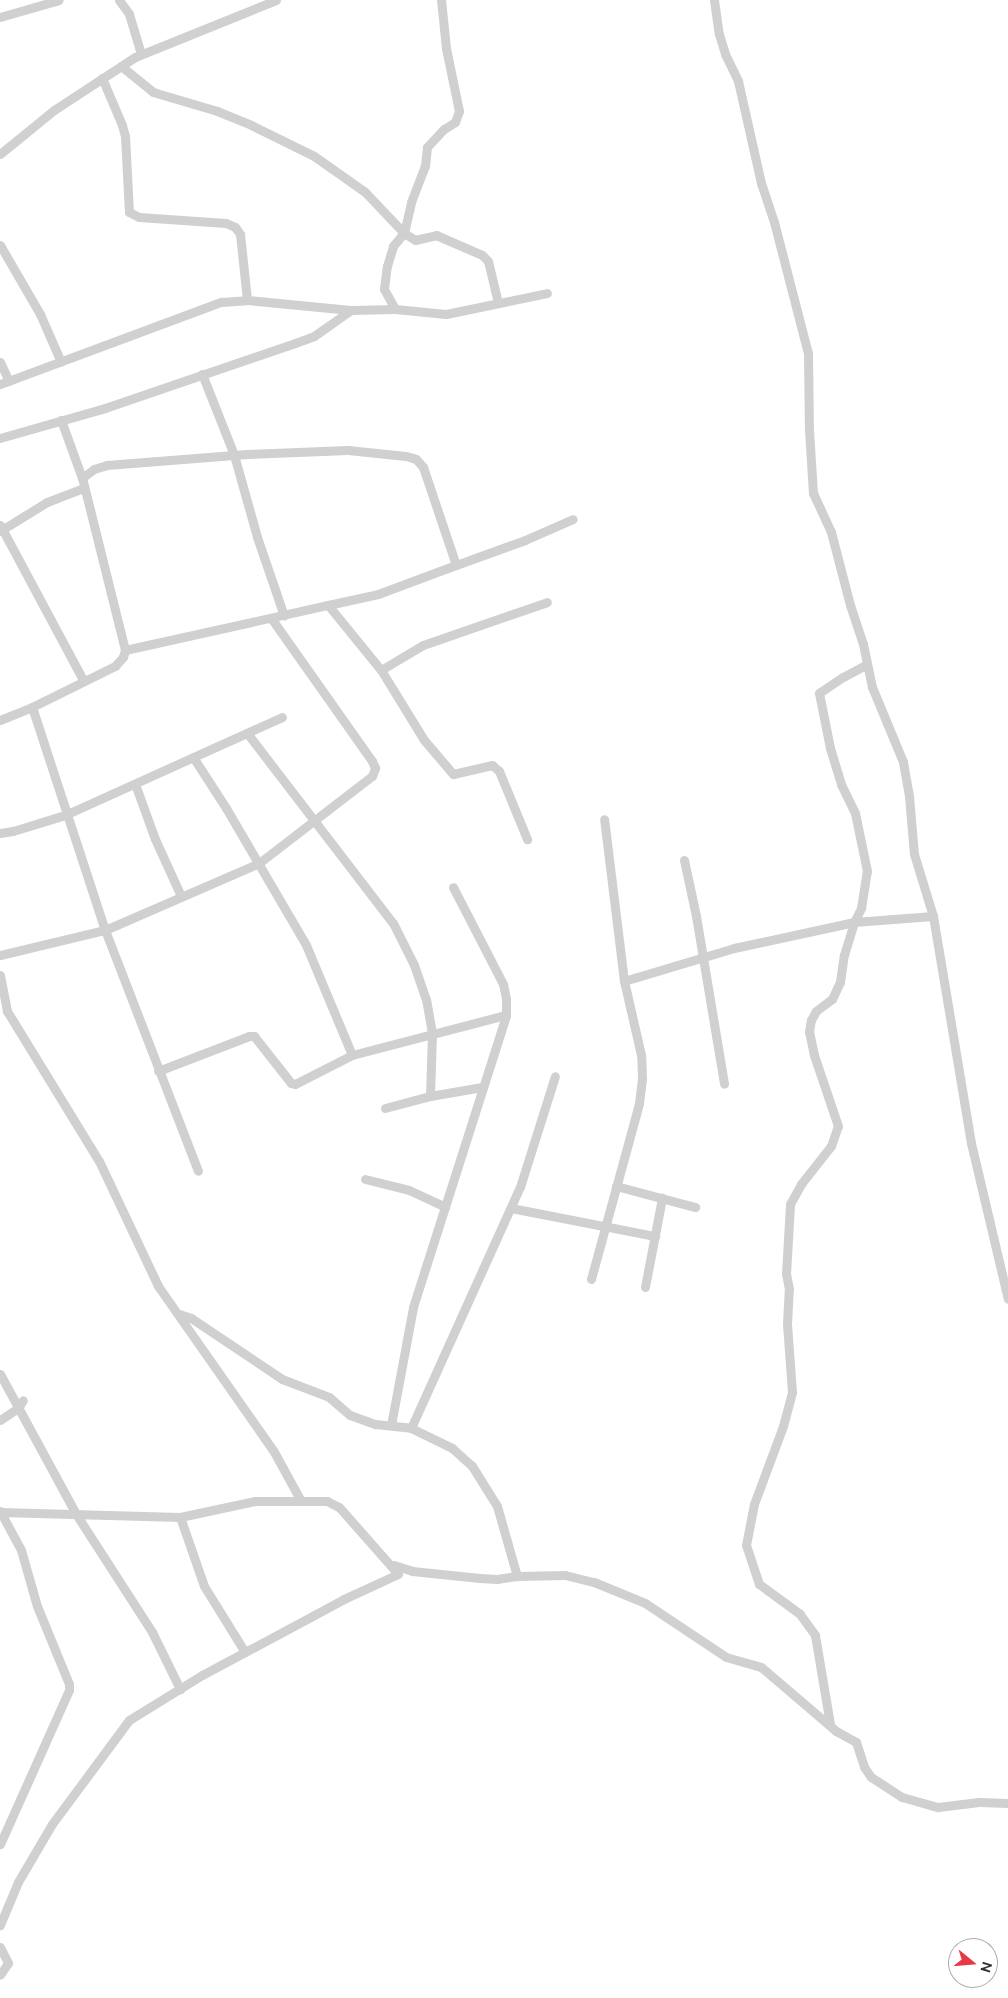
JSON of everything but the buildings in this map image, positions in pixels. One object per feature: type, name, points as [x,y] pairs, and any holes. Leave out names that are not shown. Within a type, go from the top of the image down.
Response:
[{"type":"street","points":[[0,18],[59,0]]},
{"type":"street","points":[[119,0],[129,14],[141,54]]},
{"type":"street","points":[[0,154],[54,110],[141,54],[276,0]]},
{"type":"street","points":[[395,309],[384,289],[383,281],[393,246],[404,233],[411,202],[425,166],[427,147],[444,129],[455,122],[459,111],[446,48],[441,0]]},
{"type":"street","points":[[714,0],[719,34],[725,54],[738,81],[761,183],[774,222],[808,353],[812,486],[834,541],[850,605],[863,644],[866,665],[875,696],[903,762],[909,796],[914,854],[933,916],[971,1143],[1008,1299]]},
{"type":"street","points":[[121,66],[152,92],[226,114],[314,156],[365,192],[404,233],[415,240],[436,236],[482,255],[488,261],[498,303]]},
{"type":"street","points":[[102,78],[124,130],[129,212],[139,217],[226,222],[235,226],[240,234],[247,300]]},
{"type":"street","points":[[0,246],[40,314],[61,362]]},
{"type":"street","points":[[0,362],[4,383],[221,302],[247,300],[351,310],[395,309],[446,314],[547,293]]},
{"type":"street","points":[[0,438],[61,420],[314,336],[351,310]]},
{"type":"street","points":[[202,374],[234,455],[256,537],[284,616]]},
{"type":"street","points":[[0,720],[32,707],[83,680],[115,666],[123,657],[125,650],[82,478],[61,420]]},
{"type":"street","points":[[82,478],[94,469],[107,465],[234,455],[348,450],[416,459],[423,467],[456,565]]},
{"type":"street","points":[[83,680],[1,528],[47,502],[84,488]]},
{"type":"street","points":[[125,650],[272,619],[378,594],[525,540],[573,519]]},
{"type":"street","points":[[381,670],[424,645],[547,602]]},
{"type":"street","points":[[328,605],[381,670],[424,740],[453,774],[492,765],[499,770],[527,839]]},
{"type":"street","points":[[0,955],[105,930],[259,863],[372,776],[374,768],[372,761],[272,619]]},
{"type":"street","points":[[830,1724],[814,1636],[800,1614],[759,1584],[746,1545],[754,1504],[783,1426],[792,1392],[787,1324],[789,1289],[786,1274],[790,1204],[801,1184],[831,1146],[838,1126],[808,1032],[816,1011],[832,999],[837,991],[854,922],[861,908],[867,871],[855,813],[833,757],[819,697],[821,690],[866,665]]},
{"type":"street","points":[[32,707],[65,815],[105,930],[198,1171]]},
{"type":"street","points":[[0,833],[65,815],[282,717]]},
{"type":"street","points":[[247,733],[394,924],[414,965],[426,999],[432,1033],[430,1096]]},
{"type":"street","points":[[193,757],[259,863],[306,945],[352,1055]]},
{"type":"street","points":[[135,784],[155,839],[182,896]]},
{"type":"street","points":[[591,1279],[639,1103],[642,1078],[641,1055],[624,981],[604,819]]},
{"type":"street","points":[[684,860],[696,916],[724,1084]]},
{"type":"street","points":[[391,1425],[413,1308],[506,1015],[503,984],[453,887]]},
{"type":"street","points":[[624,981],[734,948],[854,922],[933,916]]},
{"type":"street","points":[[0,975],[3,1013],[99,1161],[158,1286],[273,1450],[301,1501]]},
{"type":"street","points":[[158,1071],[249,1036],[258,1039],[291,1083],[295,1084],[352,1055],[506,1015]]},
{"type":"street","points":[[411,1428],[511,1208],[543,1120],[555,1076]]},
{"type":"street","points":[[384,1108],[430,1096],[482,1087]]},
{"type":"street","points":[[365,1179],[409,1190],[445,1207]]},
{"type":"street","points":[[616,1186],[695,1207]]},
{"type":"street","points":[[645,1287],[662,1198]]},
{"type":"street","points":[[511,1208],[655,1236]]},
{"type":"street","points":[[179,1314],[190,1318],[286,1382],[329,1398],[350,1415],[375,1424],[411,1428],[452,1448],[472,1466],[483,1480],[497,1506],[518,1576]]},
{"type":"street","points":[[0,1374],[76,1514],[152,1632],[180,1689]]},
{"type":"street","points":[[0,1420],[18,1408],[23,1400]]},
{"type":"street","points":[[0,1512],[180,1517],[252,1502],[326,1502],[339,1507],[397,1571],[397,1577],[344,1599],[245,1652],[180,1689],[123,1727],[52,1824],[18,1882],[0,1925]]},
{"type":"street","points":[[0,1512],[21,1550],[37,1606],[69,1684],[69,1690],[0,1844]]},
{"type":"street","points":[[180,1517],[204,1586],[245,1652]]},
{"type":"street","points":[[391,1564],[412,1571],[480,1578],[498,1579],[518,1576],[565,1575],[576,1577],[645,1603],[726,1657],[761,1667],[836,1731],[856,1742],[864,1767],[871,1777],[902,1797],[938,1807],[979,1802],[1008,1803]]},
{"type":"street","points":[[0,1948],[8,1963],[0,1975]]}]
